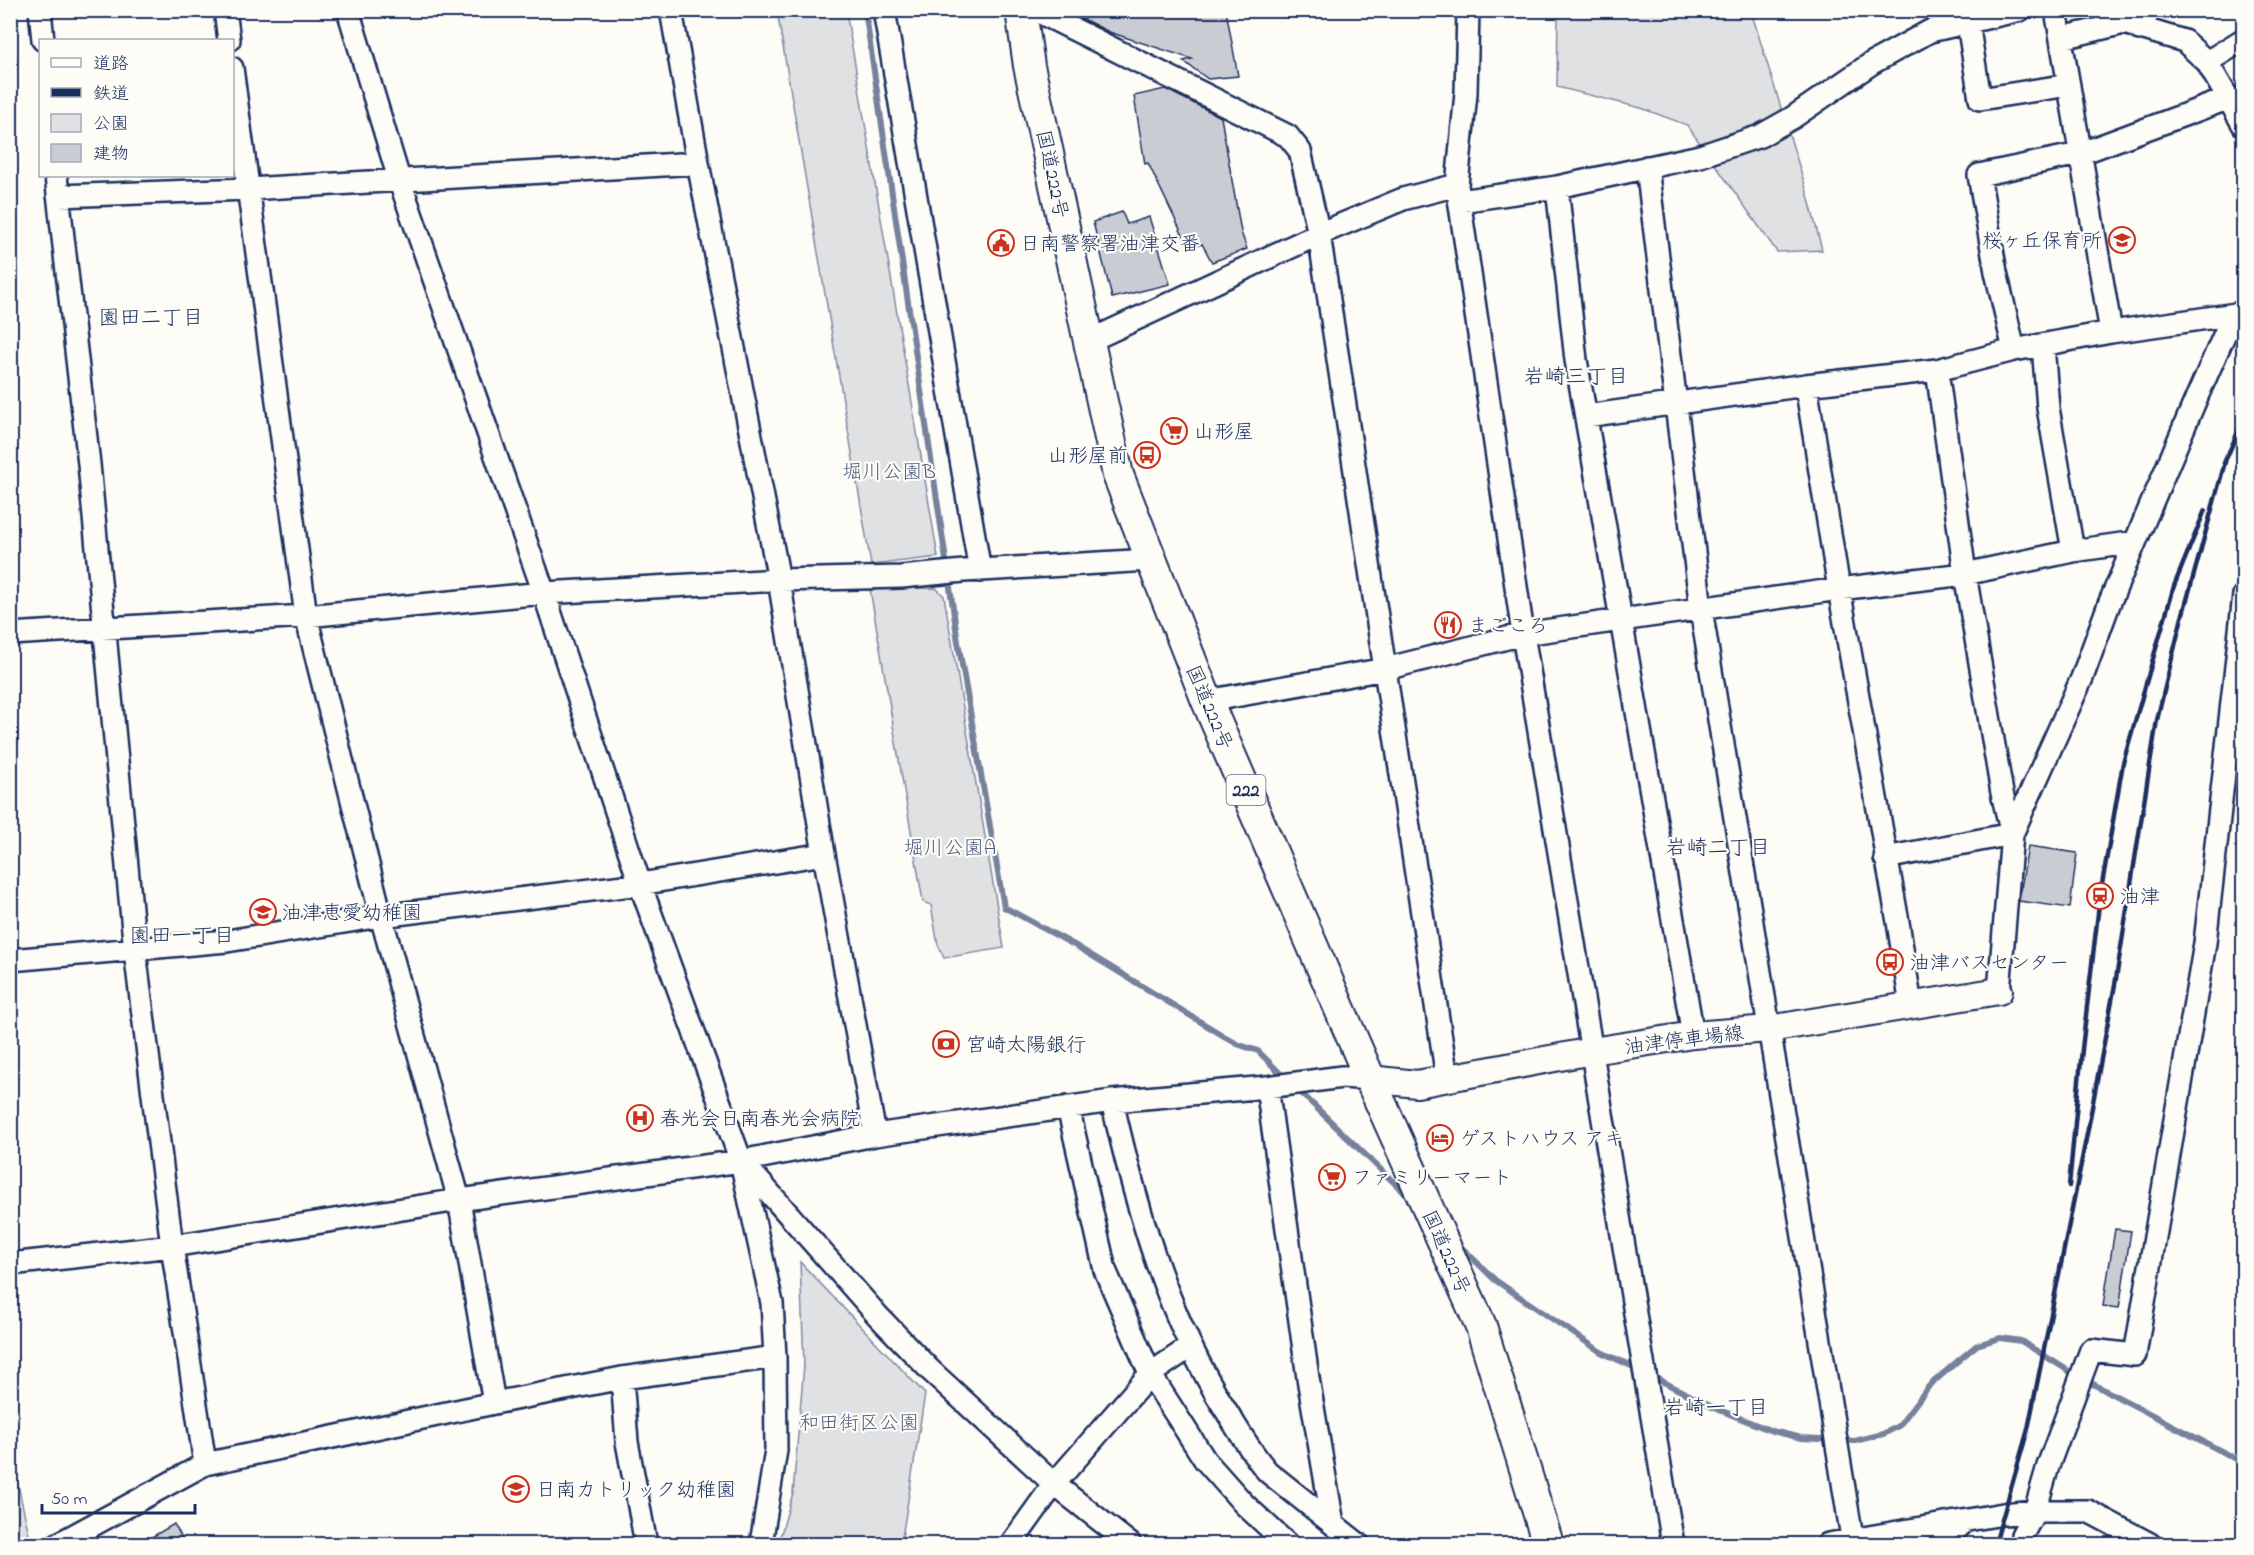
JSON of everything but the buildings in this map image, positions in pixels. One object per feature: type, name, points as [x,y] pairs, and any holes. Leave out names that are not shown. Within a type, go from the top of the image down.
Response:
[{"type":"highway","name":"国道222号","points":[[1021,10],[1029,66],[1118,475],[1207,701],[1370,1079],[1481,1326],[1548,1545]]},
{"type":"main road","name":"油津停車場線","points":[[1370,1079],[1417,1084],[1592,1051],[1694,1035],[1769,1029],[1998,991]]},
{"type":"street","points":[[40,10],[43,39]]},
{"type":"street","points":[[225,10],[229,39]]},
{"type":"street","points":[[348,10],[399,179],[544,593],[640,884],[741,1161],[772,1303],[775,1357],[776,1450],[761,1545]]},
{"type":"street","points":[[671,10],[698,163],[779,580],[824,854],[875,1135]]},
{"type":"street","points":[[884,10],[972,570]]},
{"type":"street","points":[[1035,10],[1288,136],[1300,151],[1318,234],[1447,1078]]},
{"type":"street","points":[[1468,10],[1466,93],[1458,193],[1523,634],[1676,1544]]},
{"type":"street","points":[[1089,341],[1318,234],[1403,199],[1557,187],[1700,156],[1760,136],[1792,118],[1930,21],[1968,23],[2020,10]]},
{"type":"street","points":[[2056,10],[2111,332]]},
{"type":"street","points":[[2139,29],[2150,10]]},
{"type":"street","points":[[1968,23],[1980,99],[2069,85]]},
{"type":"street","points":[[2062,38],[2124,23],[2184,41],[2207,62],[2244,126]]},
{"type":"street","points":[[2207,62],[2244,39]]},
{"type":"street","points":[[234,83],[306,616],[381,916],[459,1200],[494,1402]]},
{"type":"street","points":[[2014,350],[1996,272],[1979,175],[2079,154],[2227,99]]},
{"type":"street","points":[[205,1464],[172,1246],[135,951],[89,464],[57,186],[248,189],[698,163]]},
{"type":"street","points":[[1647,167],[1701,609],[1853,1542]]},
{"type":"street","points":[[1557,187],[1576,360],[1694,1035]]},
{"type":"street","points":[[1586,416],[1676,402],[1937,370],[2014,350],[2111,332],[2240,313]]},
{"type":"street","points":[[2012,834],[2082,678],[2109,604],[2196,399],[2226,331],[2240,313]]},
{"type":"street","points":[[2043,345],[2048,408],[2073,551]]},
{"type":"street","points":[[1937,370],[1965,574],[2002,793],[2012,834],[1998,991]]},
{"type":"street","points":[[1806,385],[1911,1006]]},
{"type":"street","points":[[1207,701],[1385,669],[1523,634],[1839,589],[1965,574],[2073,551],[2135,542]]},
{"type":"street","points":[[10,634],[306,616],[544,593],[779,580],[901,577],[972,570],[1150,560]]},
{"type":"street","points":[[2022,1545],[2022,1535],[2035,1511],[2048,1466],[2091,1350],[2135,1355],[2205,943],[2244,595]]},
{"type":"street","points":[[1885,858],[2012,834]]},
{"type":"street","points":[[10,960],[135,951],[227,941],[381,916],[640,884],[824,854]]},
{"type":"street","points":[[10,1264],[172,1246],[459,1200],[741,1161],[875,1135],[1068,1107],[1268,1087],[1342,1077],[1370,1079]]},
{"type":"street","points":[[1268,1087],[1308,1378],[1333,1524]]},
{"type":"street","points":[[1113,1101],[1131,1183],[1151,1248],[1177,1320],[1210,1387],[1256,1458],[1268,1472],[1358,1545]]},
{"type":"street","points":[[1068,1107],[1105,1270],[1150,1374],[1205,1460],[1244,1504],[1287,1545]]},
{"type":"street","points":[[741,1161],[878,1316],[930,1370],[1054,1484],[1130,1545]]},
{"type":"street","points":[[1011,1545],[1054,1484],[1150,1374],[1190,1347]]},
{"type":"street","points":[[58,1545],[205,1464],[494,1402],[622,1378],[775,1357]]},
{"type":"street","points":[[622,1378],[627,1442],[646,1545]]},
{"type":"street","points":[[1828,1545],[2035,1511],[2088,1511],[2150,1545]]},
{"type":"street","points":[[1941,1545],[1965,1521]]},
{"type":"green space","name":"堀川公園B","points":[[777,11],[846,11],[938,557],[871,565]]},
{"type":"green space","points":[[1559,11],[1751,11],[1808,195],[1822,250],[1777,252],[1687,125],[1641,108],[1557,87]]},
{"type":"green space","name":"堀川公園A","points":[[936,588],[944,596],[1004,948],[944,958],[938,945],[931,905],[923,902],[870,589]]},
{"type":"green space","name":"和田街区公園","points":[[800,1262],[925,1394],[901,1544],[806,1542],[806,1544],[778,1544],[793,1493],[804,1364]]},
{"type":"green space","points":[[11,1453],[31,1544],[11,1544]]},
{"type":"waterway","points":[[865,10],[958,642],[1004,907],[1076,946],[1237,1044],[1258,1051],[1286,1079]]},
{"type":"waterway","points":[[1296,1088],[1410,1198]]},
{"type":"waterway","points":[[1458,1244],[1495,1280],[1601,1352],[1638,1369]]},
{"type":"waterway","points":[[1650,1375],[1712,1407],[1772,1431],[1802,1438],[1855,1441],[1883,1434],[1899,1426],[1929,1386],[1977,1345],[2000,1338],[2021,1341],[2072,1373],[2244,1463]]},
{"type":"railway","points":[[2224,463],[2244,419]]},
{"type":"railway","points":[[1995,1544],[2028,1429],[2087,1134],[2116,979],[2157,720],[2181,621],[2227,455]]},
{"type":"railway","points":[[2069,1186],[2100,896],[2123,763],[2174,586],[2205,510]]},
{"type":"place","name":"桜ヶ丘保育所","points":[[2122,240]]},
{"type":"place","name":"日南警察署油津交番","points":[[1001,243]]},
{"type":"place","name":"山形屋","points":[[1174,431]]},
{"type":"place","name":"山形屋前","points":[[1147,455]]},
{"type":"place","name":"まごころ","points":[[1448,625]]},
{"type":"place","name":"油津","points":[[2100,896]]},
{"type":"place","name":"油津恵愛幼稚園","points":[[263,912]]},
{"type":"place","name":"油津バスセンター","points":[[1890,962]]},
{"type":"place","name":"宮崎太陽銀行","points":[[946,1044]]},
{"type":"place","name":"春光会日南春光会病院","points":[[640,1118]]},
{"type":"place","name":"ゲストハウス アキ","points":[[1440,1138]]},
{"type":"place","name":"ファミリーマート","points":[[1332,1177]]},
{"type":"place","name":"日南カトリック幼稚園","points":[[516,1489]]},
{"type":"district","name":"園田二丁目","points":[[151,317]]},
{"type":"district","name":"岩崎三丁目","points":[[1576,376]]},
{"type":"district","name":"岩崎二丁目","points":[[1718,847]]},
{"type":"district","name":"園田一丁目","points":[[182,935]]},
{"type":"district","name":"岩崎一丁目","points":[[1716,1407]]}]
